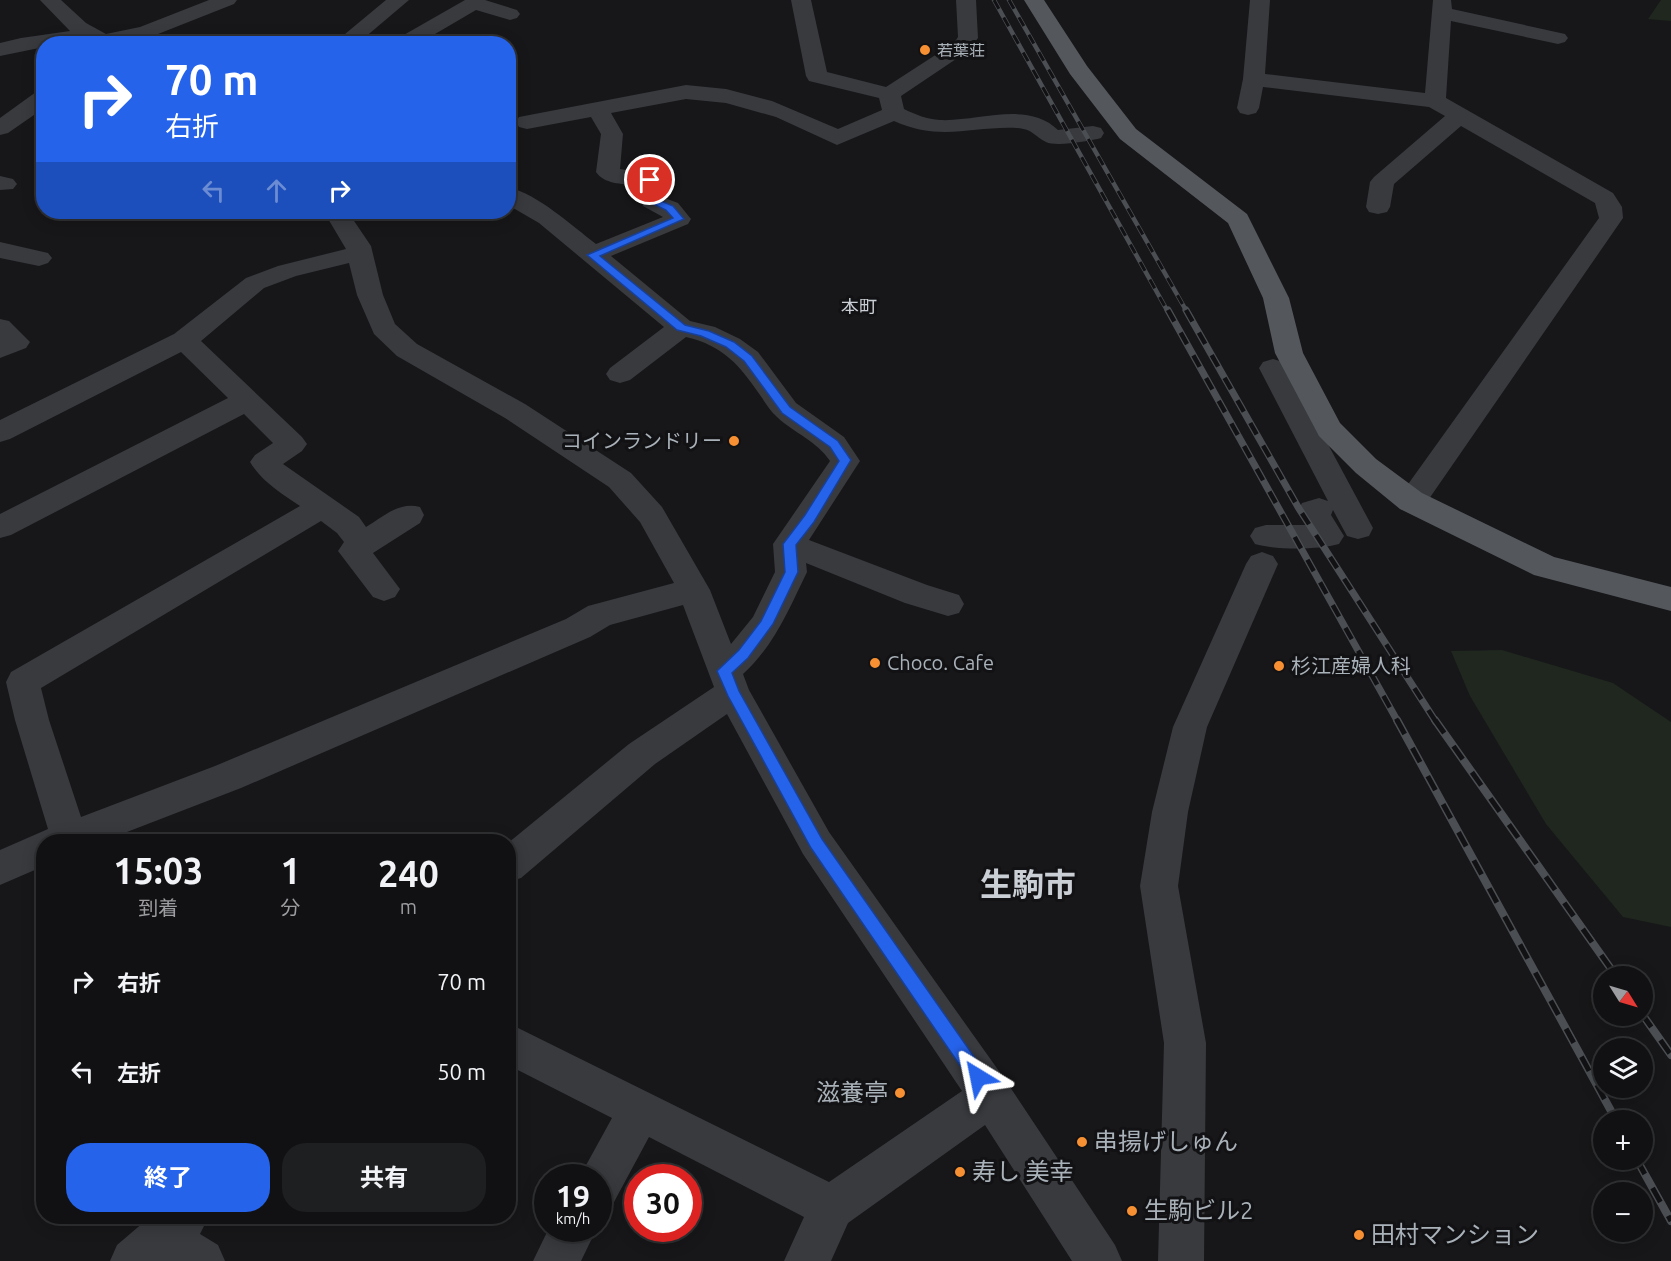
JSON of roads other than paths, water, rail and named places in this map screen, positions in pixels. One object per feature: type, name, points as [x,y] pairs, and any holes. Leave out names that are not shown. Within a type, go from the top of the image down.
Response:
[{"type":"main road","points":[[1034,0],[1078,69],[1126,137],[1238,219],[1276,298],[1289,353],[1329,429],[1366,466],[1411,501],[1545,567],[1671,599]]},
{"type":"street","points":[[50,0],[63,15],[92,36]]},
{"type":"street","points":[[125,36],[146,32],[227,0]]},
{"type":"street","points":[[354,36],[399,0]]},
{"type":"street","points":[[801,0],[817,76],[892,103],[925,125],[946,127],[1006,120],[1044,129],[1053,137],[1093,133]]},
{"type":"street","points":[[527,122],[686,92],[709,93],[733,96],[785,114],[814,125],[837,138],[892,103],[961,47],[968,38],[966,0]]},
{"type":"street","points":[[1248,108],[1254,79],[1260,0]]},
{"type":"street","points":[[416,36],[474,3],[510,14]]},
{"type":"street","points":[[1435,101],[1440,4],[1558,38]]},
{"type":"street","points":[[0,50],[21,44],[36,43]]},
{"type":"street","points":[[0,57],[36,51]]},
{"type":"street","points":[[1254,79],[1435,101],[1604,198],[1610,207],[1611,218],[1411,501]]},
{"type":"street","points":[[0,128],[36,103]]},
{"type":"street","points":[[592,255],[679,219],[669,208],[652,201],[646,187],[650,180],[617,176],[608,172],[612,134],[597,108]]},
{"type":"street","points":[[1378,207],[1382,182],[1459,116]]},
{"type":"street","points":[[516,199],[548,218],[681,327],[705,333],[730,345],[748,358],[786,410],[834,444],[845,460],[809,518],[789,544],[791,572],[766,624],[743,654],[728,682],[516,859]]},
{"type":"street","points":[[341,219],[358,246],[369,295],[383,328],[407,350],[515,411],[620,480],[651,515],[694,590],[728,682],[816,843],[991,1096],[1099,1261]]},
{"type":"street","points":[[0,250],[39,258]]},
{"type":"street","points":[[0,432],[184,340],[255,283],[287,271],[358,253]]},
{"type":"street","points":[[0,327],[16,342],[0,349]]},
{"type":"street","points":[[620,374],[681,327]]},
{"type":"street","points":[[184,340],[292,444],[265,462],[272,471],[348,525],[362,545]]},
{"type":"street","points":[[1273,368],[1358,528]]},
{"type":"street","points":[[0,527],[248,400]]},
{"type":"street","points":[[55,834],[24,682],[323,506]]},
{"type":"street","points":[[1181,1261],[1185,1043],[1160,886],[1170,812],[1190,727],[1264,550],[1328,536],[1313,511],[1319,509]]},
{"type":"street","points":[[384,589],[354,551],[410,515]]},
{"type":"street","points":[[789,544],[916,594],[948,604]]},
{"type":"street","points":[[78,834],[228,777],[578,628],[600,615],[694,590]]},
{"type":"street","points":[[0,868],[36,852]]},
{"type":"street","points":[[516,1047],[832,1208]]},
{"type":"street","points":[[807,1261],[832,1208],[991,1096]]},
{"type":"street","points":[[610,1164],[641,1110]]},
{"type":"street","points":[[161,1238],[202,1261]]},
{"type":"street","points":[[556,1261],[567,1242]]},
{"type":"railway","points":[[994,0],[1168,312]]},
{"type":"railway","points":[[1009,0],[1187,312]]},
{"type":"railway","points":[[1168,310],[1398,722]]},
{"type":"railway","points":[[1186,310],[1298,507],[1436,722]]},
{"type":"railway","points":[[1397,720],[1611,1110]]},
{"type":"railway","points":[[1435,720],[1609,966]]},
{"type":"railway","points":[[1650,1026],[1671,1055]]},
{"type":"railway","points":[[1643,1170],[1671,1221]]},
{"type":"place","name":"若葉荘","points":[[925,50]]},
{"type":"place","name":"コインランドリー","points":[[734,441]]},
{"type":"place","name":"Choco. Cafe","points":[[875,663]]},
{"type":"place","name":"杉江産婦人科","points":[[1279,666]]},
{"type":"place","name":"滋養亭","points":[[900,1093]]},
{"type":"place","name":"串揚げしゅん","points":[[1082,1142]]},
{"type":"place","name":"寿し 美幸","points":[[960,1172]]},
{"type":"place","name":"生駒ビル2","points":[[1132,1211]]},
{"type":"place","name":"田村マンション","points":[[1359,1235]]},
{"type":"district","name":"本町","points":[[859,307]]},
{"type":"district","name":"生駒市","points":[[1028,885]]}]
